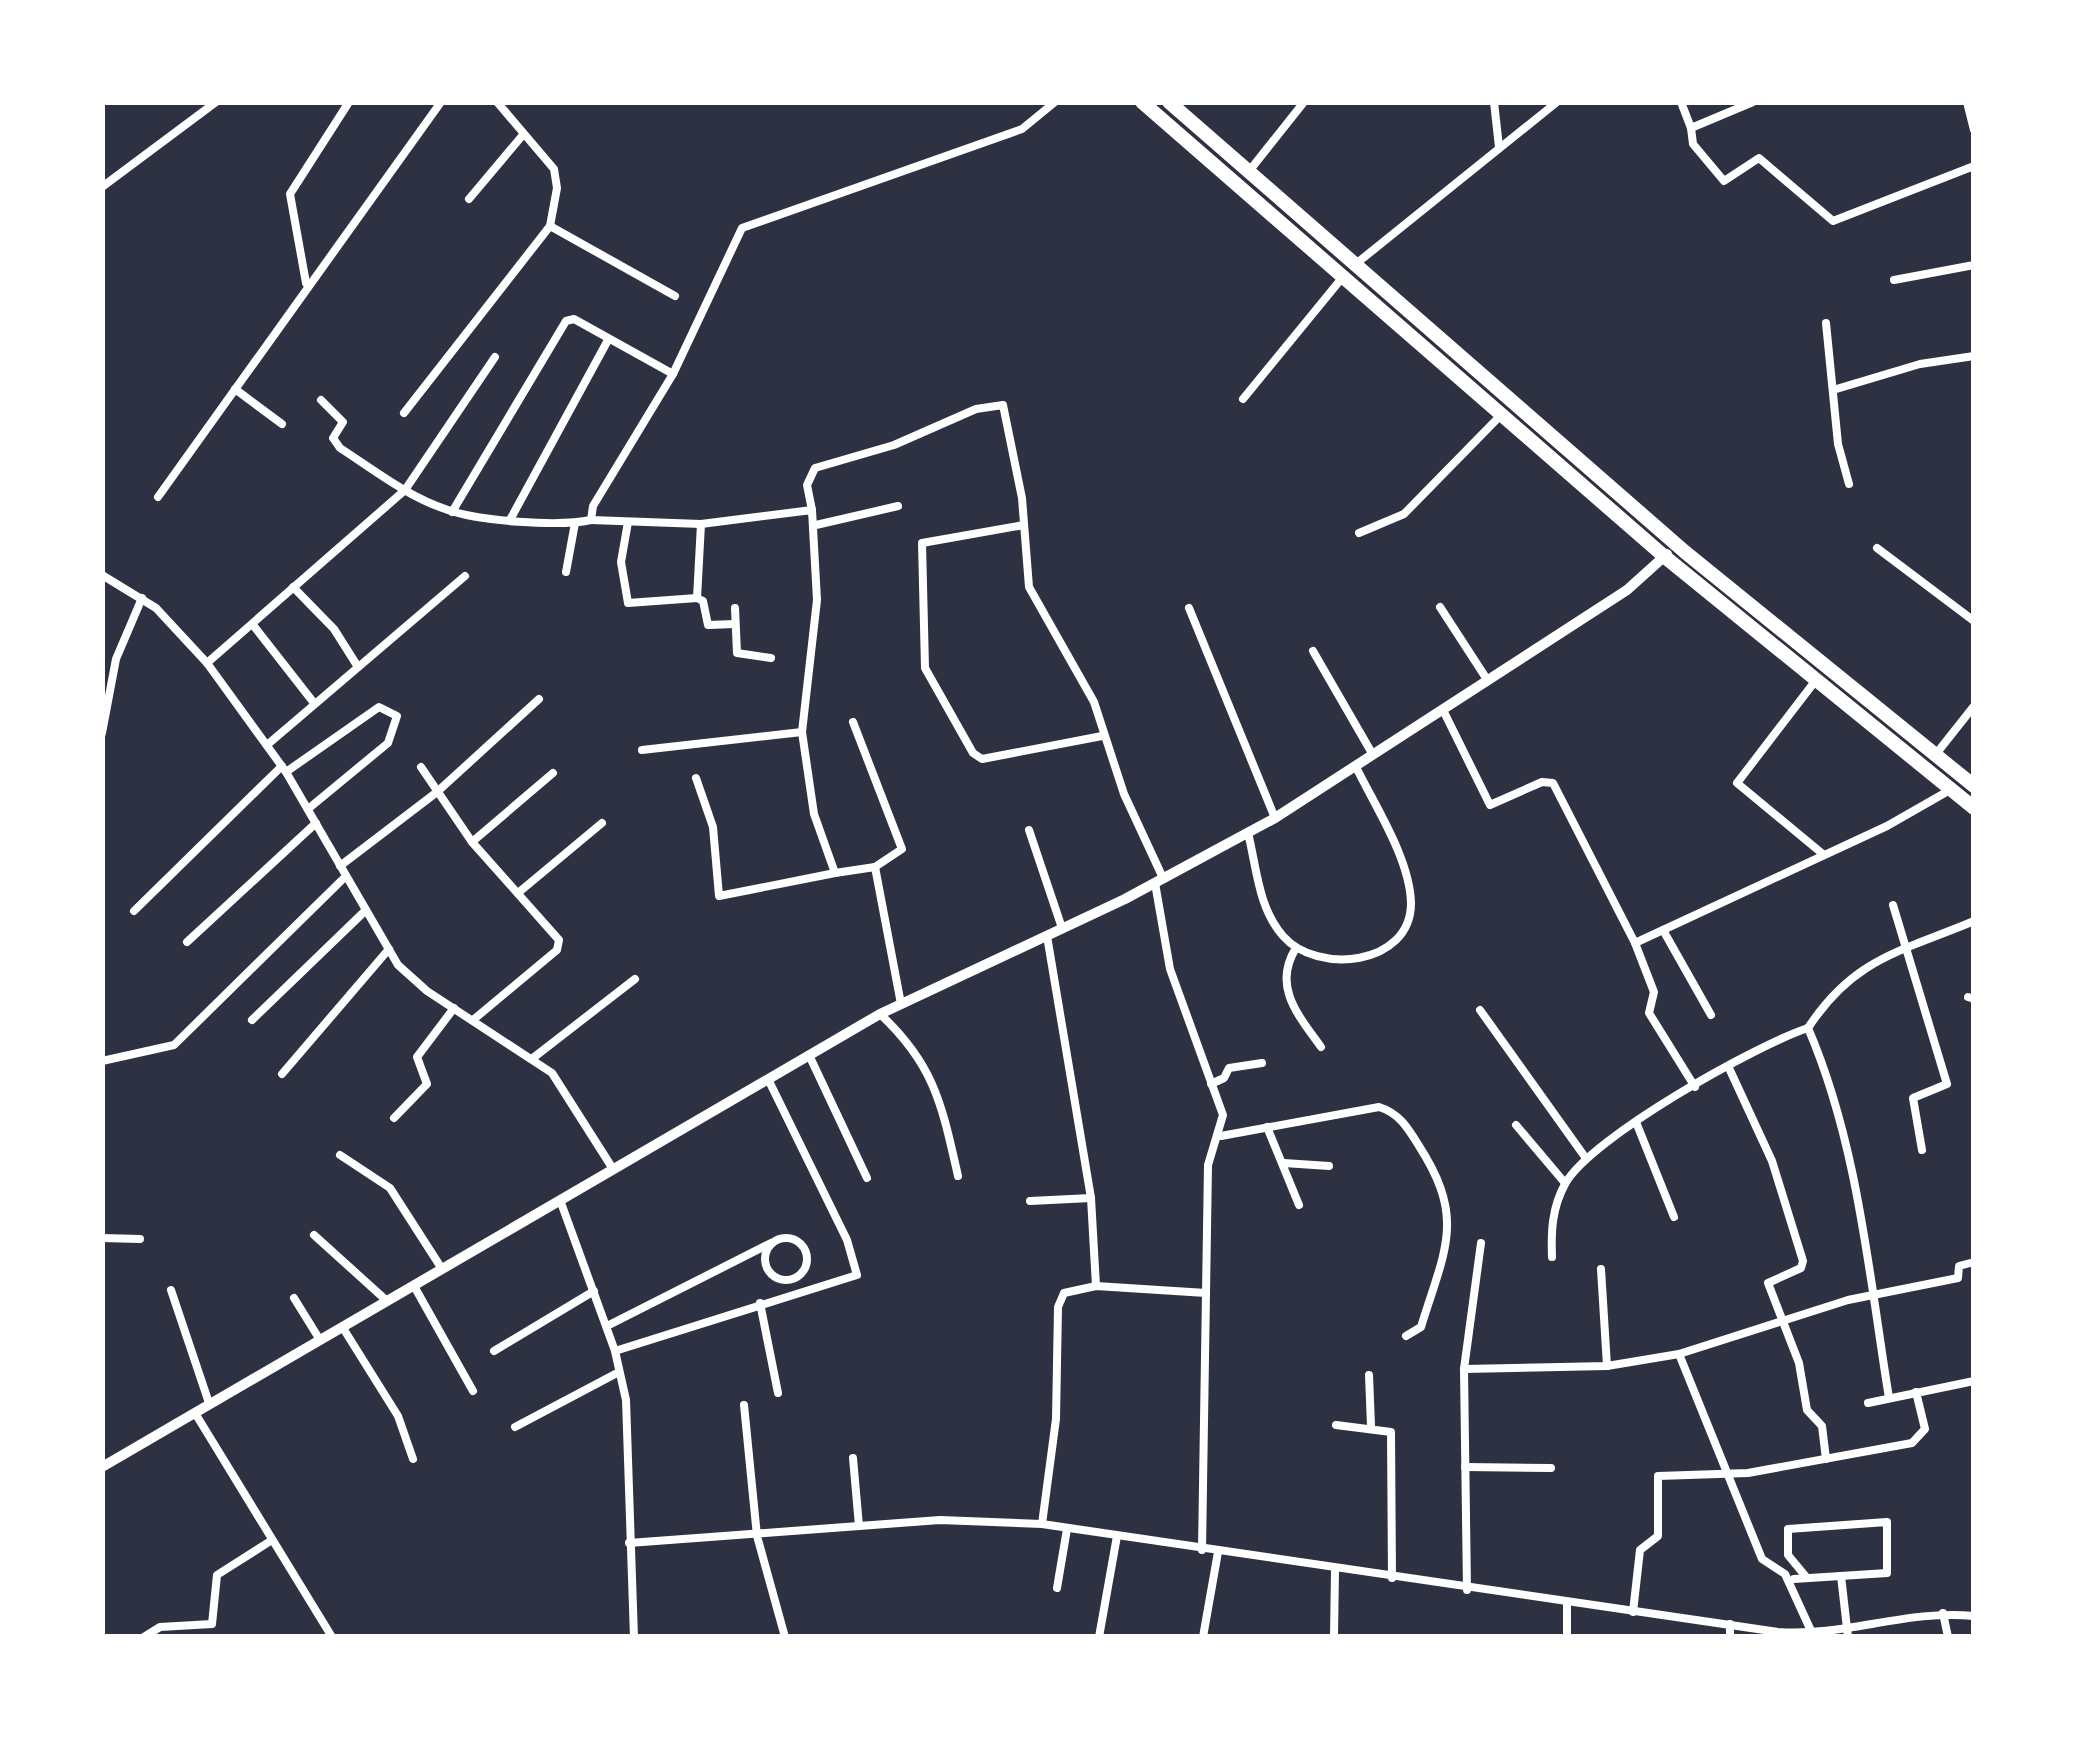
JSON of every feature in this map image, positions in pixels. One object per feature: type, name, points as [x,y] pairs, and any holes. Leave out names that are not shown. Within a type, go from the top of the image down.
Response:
[{"type":"highway","points":[[1142,102],[1665,557],[1817,679],[1930,761],[1974,786]]},
{"type":"highway","points":[[1169,102],[1930,761],[1951,789],[1974,808]]},
{"type":"street","points":[[102,188],[216,102]]},
{"type":"street","points":[[306,284],[290,194],[349,102]]},
{"type":"street","points":[[158,497],[306,284],[441,102]]},
{"type":"street","points":[[404,413],[550,226],[556,174],[496,102]]},
{"type":"street","points":[[591,520],[593,506],[673,374],[740,230],[1022,129],[1055,102]]},
{"type":"street","points":[[1249,172],[1304,102]]},
{"type":"street","points":[[1494,102],[1498,146]]},
{"type":"street","points":[[1243,399],[1355,264],[1557,102]]},
{"type":"street","points":[[1681,102],[1693,144],[1724,181],[1732,181],[1759,158],[1833,220],[1974,166]]},
{"type":"street","points":[[1691,128],[1753,102]]},
{"type":"street","points":[[1967,102],[1974,130]]},
{"type":"street","points":[[469,200],[522,136]]},
{"type":"street","points":[[550,226],[675,296]]},
{"type":"street","points":[[1894,280],[1974,265]]},
{"type":"street","points":[[452,512],[563,322],[574,319],[673,374]]},
{"type":"street","points":[[1826,322],[1849,484]]},
{"type":"street","points":[[512,518],[608,340]]},
{"type":"street","points":[[1833,390],[1920,364],[1974,356]]},
{"type":"street","points":[[207,663],[405,490],[495,357]]},
{"type":"street","points":[[235,389],[282,424]]},
{"type":"street","points":[[321,400],[344,425],[334,442],[405,490],[452,512],[575,523],[701,524],[812,510]]},
{"type":"street","points":[[835,873],[814,814],[802,732],[814,658],[816,525],[807,485],[815,468],[894,445],[998,404],[1007,415],[1028,587],[1094,702],[1159,880],[1170,969],[1223,1115],[1208,1165],[1202,1550]]},
{"type":"street","points":[[1359,533],[1404,514],[1503,413]]},
{"type":"street","points":[[816,525],[898,506]]},
{"type":"street","points":[[566,572],[575,523]]},
{"type":"street","points":[[628,523],[621,562],[628,603],[697,598],[703,601],[708,625],[735,624]]},
{"type":"street","points":[[697,598],[701,524]]},
{"type":"street","points":[[1024,525],[922,543],[925,668],[971,750],[982,759],[1103,736]]},
{"type":"street","points":[[102,1467],[880,1014],[1159,880],[1275,818],[1628,590],[1676,543]]},
{"type":"street","points":[[1877,548],[1974,621]]},
{"type":"street","points":[[102,575],[142,598],[207,663],[284,769],[401,969],[533,1058],[566,1089],[613,1169]]},
{"type":"street","points":[[267,745],[465,576]]},
{"type":"street","points":[[293,587],[334,629],[358,667]]},
{"type":"street","points":[[102,733],[116,659],[142,598]]},
{"type":"street","points":[[1440,607],[1489,682]]},
{"type":"street","points":[[735,608],[738,653],[771,658]]},
{"type":"street","points":[[1189,608],[1228,713],[1275,818]]},
{"type":"street","points":[[253,625],[314,704]]},
{"type":"street","points":[[1313,651],[1373,755]]},
{"type":"street","points":[[1817,679],[1737,783],[1824,855]]},
{"type":"street","points":[[340,866],[437,792],[539,698]]},
{"type":"street","points":[[1930,761],[1974,706]]},
{"type":"street","points":[[134,911],[284,769],[363,713],[379,707],[397,716],[388,743],[308,809]]},
{"type":"street","points":[[1443,710],[1490,806],[1542,782],[1553,783],[1635,943],[1654,992],[1648,1013],[1695,1087]]},
{"type":"street","points":[[696,778],[713,827],[721,896],[875,867],[902,850],[853,722]]},
{"type":"street","points":[[642,750],[802,732]]},
{"type":"street","points":[[421,767],[472,842],[559,940],[557,950],[473,1020]]},
{"type":"street","points":[[1249,833],[1262,898],[1296,948],[1322,961],[1342,962],[1390,942],[1408,919],[1408,884],[1356,767]]},
{"type":"street","points":[[472,842],[553,773]]},
{"type":"street","points":[[1635,943],[1824,855],[1951,789]]},
{"type":"street","points":[[187,942],[316,823]]},
{"type":"street","points":[[518,893],[602,823]]},
{"type":"street","points":[[1029,830],[1062,928]]},
{"type":"street","points":[[875,867],[902,1004]]},
{"type":"street","points":[[102,1061],[174,1045],[345,877]]},
{"type":"street","points":[[1893,904],[1947,1084],[1913,1098],[1922,1150]]},
{"type":"street","points":[[253,1020],[366,910]]},
{"type":"street","points":[[1552,1257],[1552,1216],[1565,1183],[1585,1157],[1695,1087],[1808,1028],[1842,982],[1870,963],[1974,921]]},
{"type":"street","points":[[1664,930],[1711,1015]]},
{"type":"street","points":[[1047,935],[1091,1198],[1096,1286]]},
{"type":"street","points":[[1296,948],[1285,970],[1285,987],[1321,1047]]},
{"type":"street","points":[[282,1074],[389,949]]},
{"type":"street","points":[[533,1058],[635,979]]},
{"type":"street","points":[[394,1118],[428,1084],[417,1057],[454,1008]]},
{"type":"street","points":[[1480,1010],[1585,1157]]},
{"type":"street","points":[[880,1014],[913,1047],[935,1084],[958,1176]]},
{"type":"street","points":[[1808,1028],[1838,1104],[1889,1398]]},
{"type":"street","points":[[809,1054],[867,1178]]},
{"type":"street","points":[[1210,1084],[1224,1078],[1229,1068],[1262,1063]]},
{"type":"street","points":[[1729,1068],[1772,1161],[1803,1262],[1801,1268],[1768,1281],[1807,1410],[1822,1426],[1826,1459]]},
{"type":"street","points":[[615,1351],[856,1275],[847,1240],[768,1079]]},
{"type":"street","points":[[1220,1136],[1379,1107],[1392,1111],[1411,1134],[1450,1204],[1443,1254],[1421,1327],[1406,1336]]},
{"type":"street","points":[[1636,1122],[1674,1216]]},
{"type":"street","points":[[1516,1125],[1565,1183]]},
{"type":"street","points":[[1267,1127],[1299,1205]]},
{"type":"street","points":[[340,1155],[390,1188],[442,1269]]},
{"type":"street","points":[[1284,1162],[1329,1166]]},
{"type":"street","points":[[560,1198],[615,1351],[630,1433],[634,1637]]},
{"type":"street","points":[[1030,1201],[1091,1198]]},
{"type":"street","points":[[314,1235],[387,1301]]},
{"type":"street","points":[[607,1326],[771,1243],[789,1237],[798,1241],[808,1257],[801,1274],[793,1280],[774,1277],[765,1261],[771,1243]]},
{"type":"street","points":[[102,1238],[140,1239]]},
{"type":"street","points":[[1467,1590],[1463,1369],[1481,1244]]},
{"type":"street","points":[[1463,1369],[1607,1366],[1679,1354],[1870,1295],[1957,1278],[1959,1266],[1974,1262]]},
{"type":"street","points":[[1601,1269],[1607,1366]]},
{"type":"street","points":[[414,1286],[473,1391]]},
{"type":"street","points":[[1042,1524],[1057,1419],[1058,1307],[1070,1290],[1096,1286],[1206,1293]]},
{"type":"street","points":[[171,1290],[209,1403]]},
{"type":"street","points":[[494,1351],[594,1291]]},
{"type":"street","points":[[294,1298],[320,1341]]},
{"type":"street","points":[[760,1303],[778,1393]]},
{"type":"street","points":[[343,1328],[393,1406],[413,1459]]},
{"type":"street","points":[[1679,1354],[1762,1559],[1785,1574],[1812,1633]]},
{"type":"street","points":[[515,1427],[619,1372]]},
{"type":"street","points":[[1369,1375],[1371,1426]]},
{"type":"street","points":[[1868,1403],[1974,1381]]},
{"type":"street","points":[[1633,1612],[1640,1550],[1658,1536],[1658,1476],[1726,1476],[1919,1439],[1925,1429],[1916,1392]]},
{"type":"street","points":[[744,1405],[757,1536],[785,1637]]},
{"type":"street","points":[[194,1412],[332,1637]]},
{"type":"street","points":[[1336,1425],[1386,1427],[1393,1436],[1392,1578]]},
{"type":"street","points":[[853,1458],[859,1526]]},
{"type":"street","points":[[1465,1467],[1551,1468]]},
{"type":"street","points":[[629,1543],[940,1520],[1042,1524],[1567,1605],[1730,1624],[1778,1635],[1847,1633],[1943,1613],[1974,1616]]},
{"type":"street","points":[[1794,1579],[1841,1576],[1889,1570],[1885,1520],[1788,1529],[1788,1555],[1807,1578]]},
{"type":"street","points":[[1057,1588],[1067,1529]]},
{"type":"street","points":[[1099,1637],[1118,1536]]},
{"type":"street","points":[[144,1637],[160,1627],[212,1624],[217,1575],[272,1540]]},
{"type":"street","points":[[1203,1637],[1218,1552]]},
{"type":"street","points":[[1334,1637],[1335,1570]]},
{"type":"street","points":[[1841,1576],[1847,1633]]},
{"type":"street","points":[[1567,1605],[1567,1637]]},
{"type":"street","points":[[1943,1613],[1948,1637]]},
{"type":"street","points":[[1730,1624],[1730,1637]]}]
